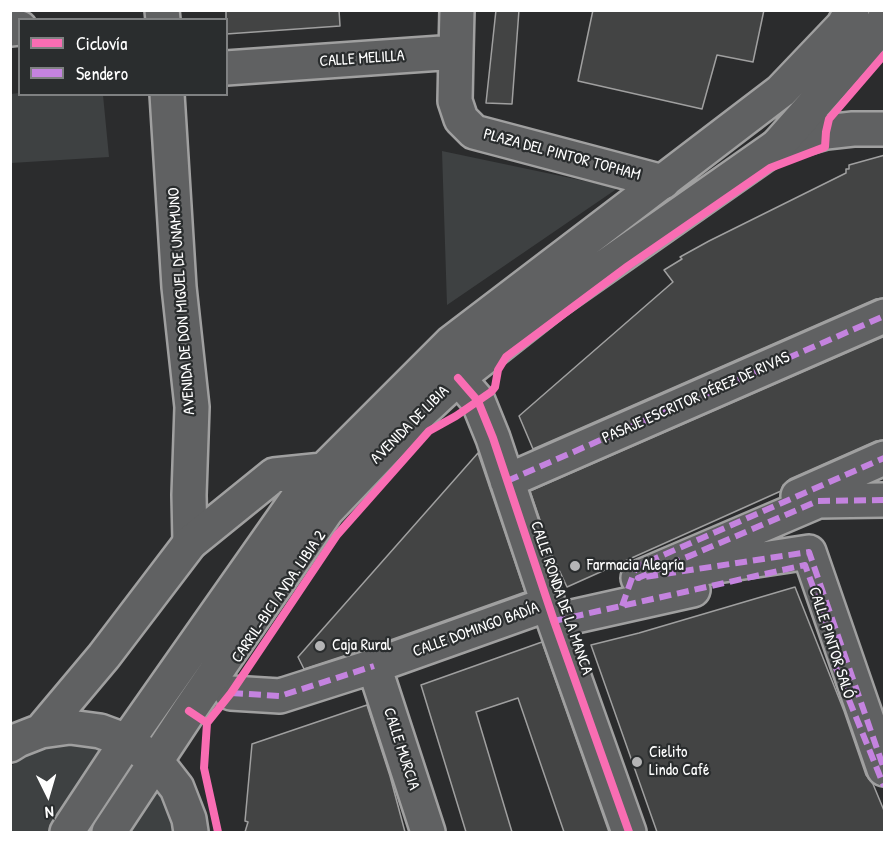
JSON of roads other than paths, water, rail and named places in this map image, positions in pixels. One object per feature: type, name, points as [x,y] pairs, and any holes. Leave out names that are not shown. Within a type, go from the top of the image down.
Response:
[{"type":"street","points":[[456,52],[457,10]]},
{"type":"street","points":[[847,18],[882,10]]},
{"type":"street","name":"AVENIDA DE LIBIA","points":[[68,832],[127,741],[302,492],[323,470],[452,342],[781,91],[847,18]]},
{"type":"street","name":"AVENIDA DE LIBIA","points":[[109,832],[327,510],[416,417],[458,378],[553,303],[777,146],[866,47],[885,20]]},
{"type":"street","name":"CALLE MELILLA","points":[[228,68],[456,52]]},
{"type":"street","name":"PLAZA DEL PINTOR TOPHAM","points":[[456,52],[455,101],[461,119],[474,132],[663,182]]},
{"type":"street","name":"AVENIDA DE DON MIGUEL DE UNAMUNO","points":[[167,96],[179,287],[192,407],[190,543]]},
{"type":"street","points":[[777,146],[826,132],[869,129]]},
{"type":"street","name":"PASAJE ESCRITOR PÉREZ DE RIVAS","points":[[507,481],[885,316]]},
{"type":"street","name":"CALLE RONDA DE LA MANCA","points":[[458,378],[478,401],[493,438],[551,612],[629,832]]},
{"type":"street","points":[[622,606],[636,567],[885,458]]},
{"type":"street","points":[[20,735],[104,656],[190,543],[274,476],[323,470]]},
{"type":"street","points":[[885,500],[818,501],[638,578],[809,552],[885,769]]},
{"type":"street","name":"CALLE DOMINGO BADÍA","points":[[231,693],[280,696],[551,612],[622,606],[805,565]]},
{"type":"street","name":"CALLE PINTOR SALÓ","points":[[805,565],[840,661],[836,668],[885,786]]},
{"type":"street","name":"CALLE MURCIA","points":[[374,666],[428,832]]},
{"type":"street","points":[[20,735],[70,727],[100,731],[127,741],[156,762],[177,788],[189,819],[190,832]]},
{"type":"place","name":"Farmacia Alegría","points":[[575,566]]},
{"type":"place","name":"Caja Rural","points":[[320,646]]},
{"type":"place","name":"Cielito Lindo Café","points":[[637,762]]}]
